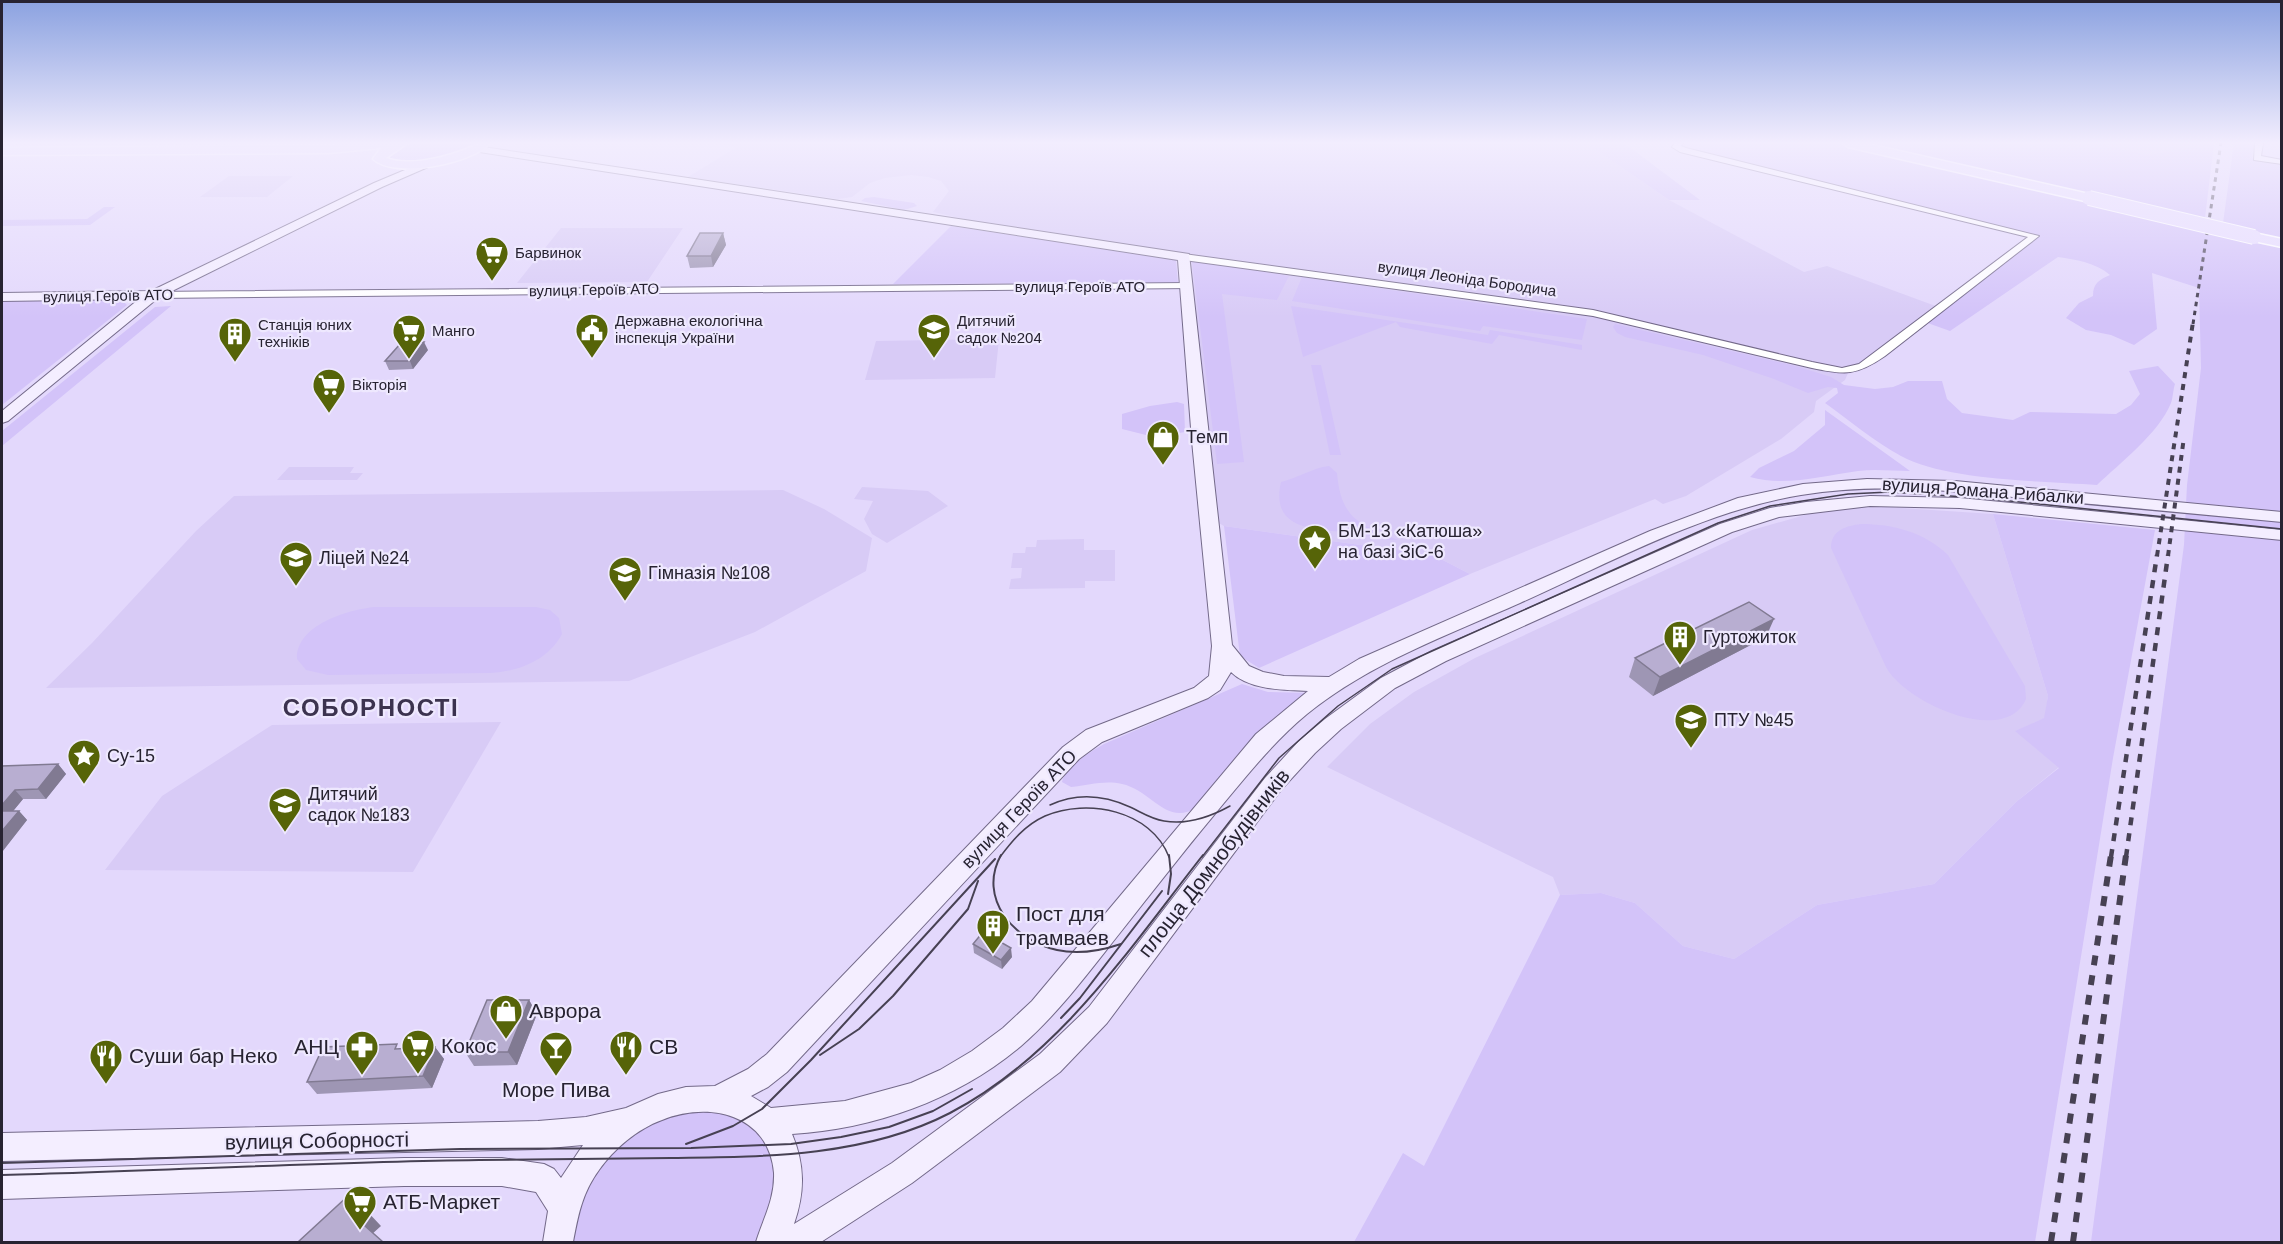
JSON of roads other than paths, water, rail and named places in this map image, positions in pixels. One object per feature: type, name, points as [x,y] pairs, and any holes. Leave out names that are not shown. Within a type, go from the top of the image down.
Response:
[{"type":"main road","points":[[2,418],[153,295],[345,201]]},
{"type":"main road","name":"вулиця Леоніда Бородича","points":[[832,201],[1184,256]]},
{"type":"main road","points":[[2102,201],[2282,243]]},
{"type":"main road","name":"вулиця Героїв АТО","points":[[717,1099],[758,1078],[777,1063],[1071,753],[1094,736],[1201,693],[1219,678],[1222,666],[1222,646],[1201,452],[1184,256]]},
{"type":"main road","name":"вулиця Героїв АТО","points":[[2,297],[153,295]]},
{"type":"main road","name":"вулиця Романа Рибалки","points":[[1656,535],[1720,510],[1773,495],[1823,487],[1867,484],[1999,489],[2282,517]]},
{"type":"main road","name":"вулиця Романа Рибалки","points":[[1678,548],[1726,528],[1776,512],[1837,503],[1878,501],[1996,505],[2282,535]]},
{"type":"main road","name":"площа Домнобудівників","points":[[768,1122],[810,1121],[895,1104],[973,1067],[1039,1011],[1264,740],[1299,707],[1330,684],[1366,663],[1656,535]]},
{"type":"main road","name":"площа Домнобудівників","points":[[795,1242],[903,1173],[1050,1063],[1098,1015],[1273,784],[1307,747],[1333,724],[1388,683],[1439,656],[1678,548]]},
{"type":"main road","points":[[1222,646],[1235,664],[1248,674],[1293,683],[1330,684]]},
{"type":"main road","points":[[558,1242],[563,1206],[571,1185],[598,1147],[631,1120],[660,1106],[689,1099],[717,1099],[745,1106],[768,1122],[779,1138],[787,1157],[790,1179],[787,1202],[780,1226],[771,1242]]},
{"type":"main road","name":"вулиця Соборності","points":[[2,1147],[538,1136],[586,1131],[631,1120]]},
{"type":"main road","name":"вулиця Соборності","points":[[2,1185],[392,1172],[502,1172],[544,1179],[563,1206]]},
{"type":"street","name":"вулиця Леоніда Бородича","points":[[1184,256],[1582,312],[1812,365],[1849,371],[1862,367],[1881,354],[2035,236],[1900,201]]},
{"type":"street","name":"вулиця Героїв АТО","points":[[153,295],[1187,286]]},
{"type":"tram line","points":[[1202,857],[1279,758],[1338,706],[1392,669],[1718,523],[1770,506],[1848,494],[1890,492],[1980,498],[2282,529]]},
{"type":"tram line","points":[[1050,805],[1080,797],[1100,798],[1120,803],[1155,819],[1173,822],[1198,819],[1230,806]]},
{"type":"tram line","points":[[1000,856],[1031,824],[1045,816],[1080,808],[1116,812],[1133,819],[1148,828],[1160,841],[1169,857]]},
{"type":"tram line","points":[[1168,894],[1171,874],[1169,855]]},
{"type":"tram line","points":[[2,1175],[419,1161],[742,1157],[813,1152],[884,1138],[917,1128],[950,1113],[989,1089],[1025,1062],[1090,998],[1203,855]]},
{"type":"tram line","points":[[1000,856],[995,871],[994,887],[997,902],[1014,927],[1027,937],[1041,945],[1073,952],[1097,950],[1121,944]]},
{"type":"tram line","points":[[686,1144],[733,1126],[762,1109],[811,1060],[995,859]]},
{"type":"tram line","points":[[820,1055],[859,1029],[893,996],[968,909],[978,881]]},
{"type":"tram line","points":[[1061,1018],[1080,998],[1162,891]]},
{"type":"tram line","points":[[2,1163],[460,1149],[691,1148],[791,1144],[889,1127],[933,1111],[972,1089]]},
{"type":"railway","points":[[2193,324],[2212,201]]},
{"type":"railway","points":[[2157,556],[2193,322]]},
{"type":"railway","points":[[2168,556],[2184,437]]},
{"type":"railway","points":[[2111,857],[2157,555]]},
{"type":"railway","points":[[2126,857],[2168,555]]},
{"type":"railway","points":[[2051,1242],[2111,855]]},
{"type":"railway","points":[[2073,1242],[2126,855]]},
{"type":"place","name":"Барвинок","points":[[492,282]]},
{"type":"place","name":"Державна екологічна інспекція України","points":[[592,359]]},
{"type":"place","name":"Дитячий садок №204","points":[[934,359]]},
{"type":"place","name":"Манго","points":[[409,360]]},
{"type":"place","name":"Станція юних техніків","points":[[235,363]]},
{"type":"place","name":"Вікторія","points":[[329,414]]},
{"type":"place","name":"Темп","points":[[1163,466]]},
{"type":"place","name":"БМ-13 «Катюша» на базі ЗіС-6","points":[[1315,570]]},
{"type":"place","name":"Ліцей №24","points":[[296,587]]},
{"type":"place","name":"Гімназія №108","points":[[625,602]]},
{"type":"place","name":"Гуртожиток","points":[[1680,666]]},
{"type":"place","name":"ПТУ №45","points":[[1691,749]]},
{"type":"place","name":"Су-15","points":[[84,785]]},
{"type":"place","name":"Дитячий садок №183","points":[[285,833]]},
{"type":"place","name":"Пост для трамваев","points":[[993,955]]},
{"type":"place","name":"Аврора","points":[[506,1040]]},
{"type":"place","name":"Кокос","points":[[418,1075]]},
{"type":"place","name":"АНЦ","points":[[362,1076]]},
{"type":"place","name":"СВ","points":[[626,1076]]},
{"type":"place","name":"Море Пива","points":[[556,1077]]},
{"type":"place","name":"Суши бар Неко","points":[[106,1085]]},
{"type":"place","name":"АТБ-Маркет","points":[[360,1231]]},
{"type":"district","name":"СОБОРНОСТІ","points":[[371,708]]}]
